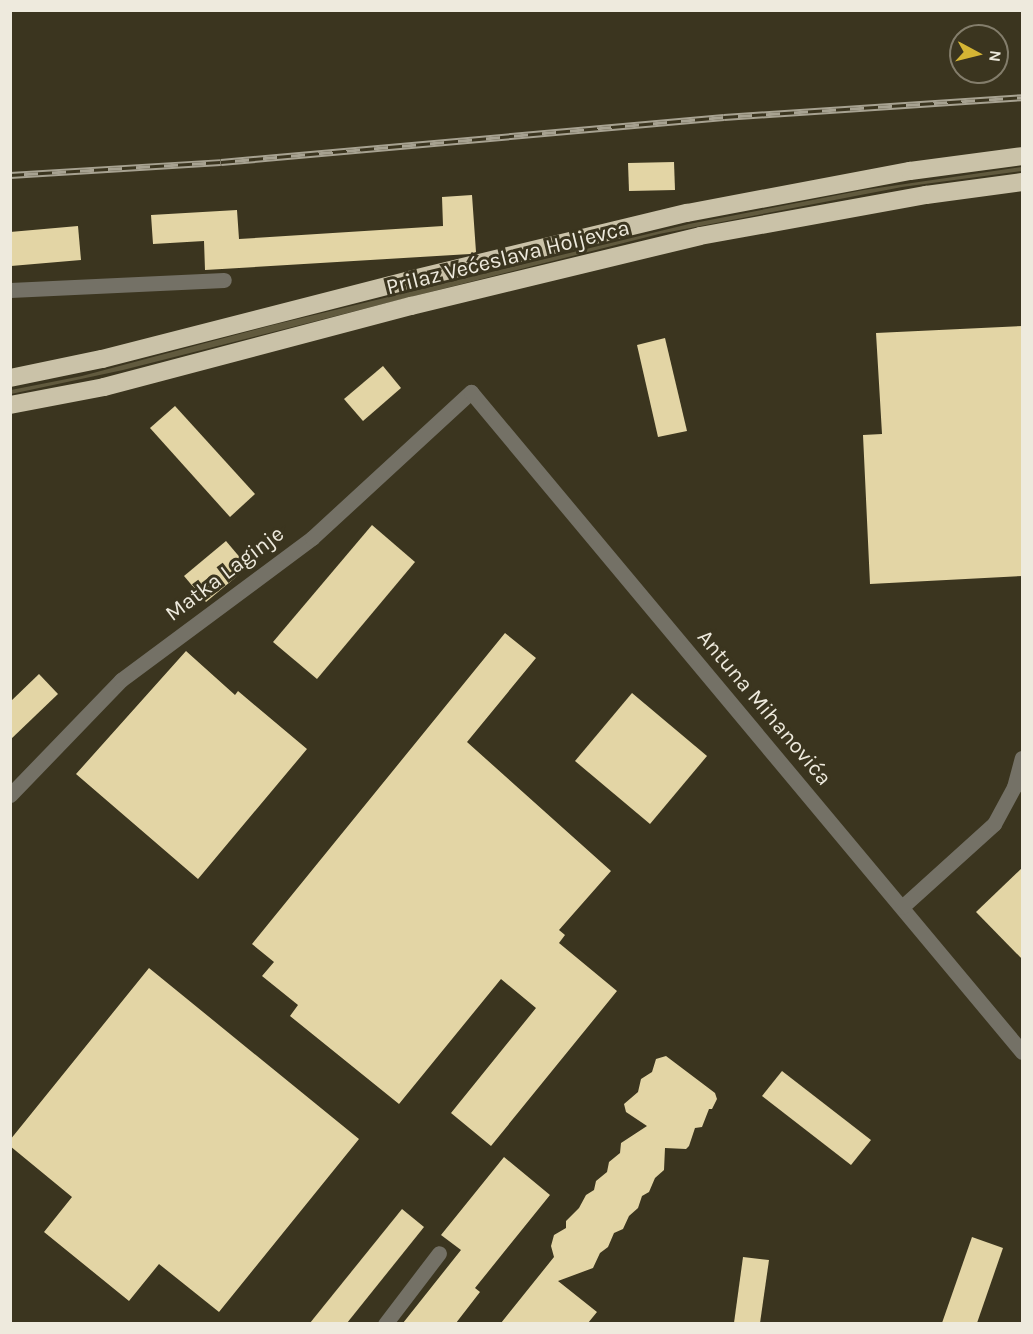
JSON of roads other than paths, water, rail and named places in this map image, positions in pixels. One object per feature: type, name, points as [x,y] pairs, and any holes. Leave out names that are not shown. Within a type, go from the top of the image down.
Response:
[{"type":"highway","name":"Prilaz Većeslava Holjevca","points":[[11,378],[102,359],[408,280],[687,213],[910,171],[1023,156]]},
{"type":"highway","name":"Prilaz Većeslava Holjevca","points":[[10,405],[104,387],[411,306],[700,236],[926,195],[1023,183]]},
{"type":"street","points":[[10,290],[224,279]]},
{"type":"street","name":"Matka Laginje","points":[[10,795],[121,680],[312,538],[471,392]]},
{"type":"street","name":"Antuna Mihanovića","points":[[471,392],[1023,1052]]},
{"type":"street","points":[[902,908],[994,824],[1014,787],[1023,758]]},
{"type":"street","points":[[385,1323],[439,1253]]},
{"type":"railway","points":[[10,175],[221,162],[724,117],[1022,97]]}]
